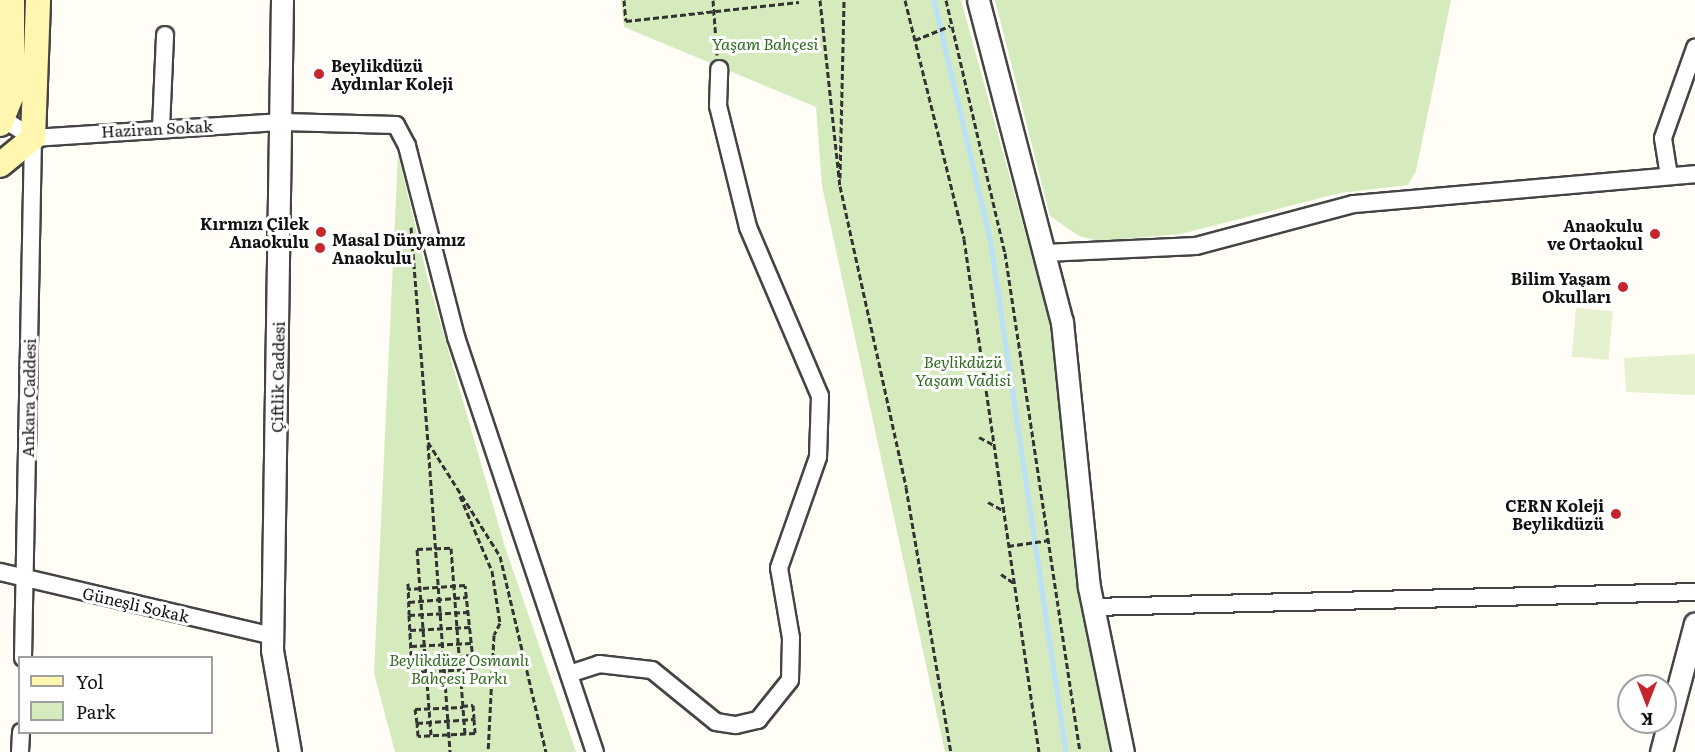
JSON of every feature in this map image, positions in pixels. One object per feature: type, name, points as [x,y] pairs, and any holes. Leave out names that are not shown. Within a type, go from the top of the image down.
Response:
[{"type":"main road","points":[[2,122],[12,94],[12,0]]},
{"type":"main road","points":[[0,165],[33,138],[38,0]]},
{"type":"street","name":"Çiftlik Caddesi","points":[[282,0],[282,122],[272,636],[290,752]]},
{"type":"street","points":[[978,0],[1062,322],[1092,607],[1123,752]]},
{"type":"street","points":[[161,128],[165,35]]},
{"type":"street","points":[[1669,176],[1664,138],[1695,48]]},
{"type":"street","points":[[569,674],[599,664],[652,670],[716,722],[736,725],[765,714],[790,680],[790,638],[779,568],[818,457],[820,396],[748,227],[718,106],[719,69]]},
{"type":"street","name":"Haziran Sokak","points":[[33,138],[161,128],[380,120],[404,133],[456,338],[595,752]]},
{"type":"street","points":[[2,122],[33,138]]},
{"type":"street","name":"Ankara Caddesi","points":[[23,656],[33,138]]},
{"type":"street","points":[[1045,254],[1160,251],[1354,204],[1551,191],[1695,174]]},
{"type":"street","name":"Güneşli Sokak","points":[[0,572],[272,636]]},
{"type":"street","points":[[1092,607],[1695,592]]},
{"type":"street","points":[[1661,752],[1695,623]]},
{"type":"street","points":[[20,752],[21,734]]},
{"type":"path","points":[[624,0],[627,21],[799,2]]},
{"type":"path","points":[[712,0],[719,69]]},
{"type":"path","points":[[820,0],[840,186],[906,487],[951,752]]},
{"type":"path","points":[[840,186],[844,0]]},
{"type":"path","points":[[905,0],[964,239],[1039,752]]},
{"type":"path","points":[[946,0],[1005,253],[1050,540],[1080,752]]},
{"type":"path","points":[[915,41],[949,23],[955,39]]},
{"type":"path","points":[[413,220],[408,239],[428,442],[450,752]]},
{"type":"path","points":[[979,437],[994,445]]},
{"type":"path","points":[[428,442],[457,491],[492,571],[500,623],[494,635],[488,752]]},
{"type":"path","points":[[457,491],[484,524],[500,556],[546,752]]},
{"type":"path","points":[[988,502],[1004,511]]},
{"type":"path","points":[[1008,546],[1050,540]]},
{"type":"path","points":[[431,735],[417,549],[451,548],[465,733]]},
{"type":"path","points":[[1001,574],[1014,583]]},
{"type":"path","points":[[408,583],[408,589],[408,602],[412,672],[474,669],[465,585],[408,589]]},
{"type":"path","points":[[408,602],[467,597]]},
{"type":"path","points":[[409,615],[468,612]]},
{"type":"path","points":[[410,630],[470,627]]},
{"type":"path","points":[[411,646],[471,643]]},
{"type":"path","points":[[412,660],[473,655]]},
{"type":"path","points":[[473,705],[475,733],[418,736],[416,709],[463,707],[473,705]]},
{"type":"path","points":[[417,723],[474,719]]},
{"type":"green space","name":"Beylikdüzü Yaşam Vadisi","points":[[621,0],[961,0],[1058,352],[1110,752],[945,752],[822,186],[816,107],[624,27]]},
{"type":"green space","points":[[995,0],[1451,0],[1416,171],[1408,185],[1340,193],[1181,234],[1099,241],[1079,236],[1050,216]]},
{"type":"green space","name":"Beylikdüze Osmanlı Bahçesi Parkı","points":[[398,154],[428,280],[505,547],[576,752],[395,752],[374,673]]},
{"type":"green space","points":[[1576,308],[1613,311],[1609,360],[1572,357]]},
{"type":"green space","points":[[1695,354],[1695,395],[1626,392],[1624,358]]},
{"type":"waterway","points":[[934,0],[990,238],[1066,752]]},
{"type":"place","name":"Beylikdüzü Aydınlar Koleji","points":[[319,74]]},
{"type":"place","name":"Kırmızı Çilek Anaokulu","points":[[321,232]]},
{"type":"place","name":"Anaokulu ve Ortaokul","points":[[1655,234]]},
{"type":"place","name":"Masal Dünyamız Anaokulu","points":[[320,248]]},
{"type":"place","name":"Bilim Yaşam Okulları","points":[[1623,287]]},
{"type":"place","name":"CERN Koleji Beylikdüzü","points":[[1616,514]]},
{"type":"park label","name":"Yaşam Bahçesi","points":[[765,43]]}]
